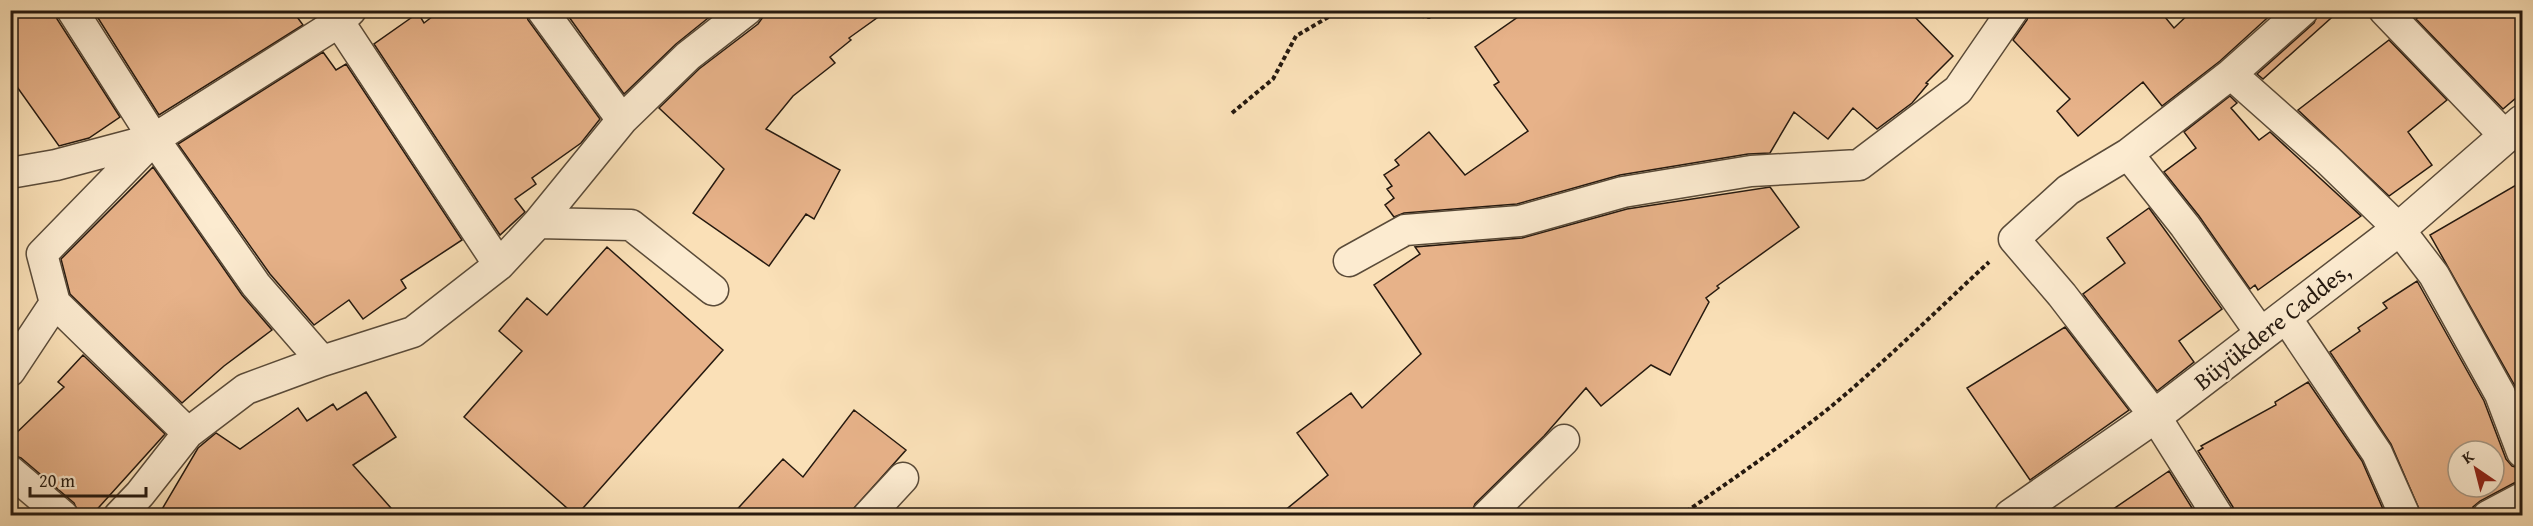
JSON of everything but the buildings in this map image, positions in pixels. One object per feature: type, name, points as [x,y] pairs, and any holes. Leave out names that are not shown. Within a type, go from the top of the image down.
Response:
[{"type":"street","points":[[72,10],[154,139],[256,285],[322,361]]},
{"type":"street","points":[[542,10],[622,120]]},
{"type":"street","points":[[119,516],[140,494],[188,433],[246,389],[322,361],[413,332],[499,265],[537,223],[622,120],[688,56],[747,10]]},
{"type":"street","points":[[1349,261],[1405,230],[1520,221],[1623,192],[1751,171],[1859,165],[1958,90],[2013,10]]},
{"type":"street","points":[[2218,516],[2155,416],[2062,295],[2014,238],[2068,190],[2128,154],[2231,74],[2303,10]]},
{"type":"street","points":[[2384,10],[2514,129]]},
{"type":"street","points":[[188,433],[55,303],[42,254],[154,139],[340,14],[499,265]]},
{"type":"street","points":[[2231,74],[2329,161],[2399,229],[2434,275],[2500,394],[2523,452]]},
{"type":"street","name":"Büyükdere Caddes,","points":[[2011,516],[2155,416],[2399,229],[2514,129]]},
{"type":"street","points":[[10,173],[56,165],[154,139]]},
{"type":"street","points":[[2128,154],[2185,226],[2274,325],[2377,453],[2404,516]]},
{"type":"street","points":[[537,223],[631,225],[713,290]]},
{"type":"street","points":[[10,370],[55,303]]},
{"type":"street","points":[[1488,516],[1564,440]]},
{"type":"street","points":[[10,471],[63,516]]},
{"type":"street","points":[[868,516],[903,478]]},
{"type":"street","points":[[2488,516],[2523,498]]},
{"type":"path","points":[[1232,112],[1273,79],[1296,36],[1337,12],[1394,12],[1430,17],[1436,10]]},
{"type":"path","points":[[1680,516],[1827,410],[1873,371],[2014,238]]}]
